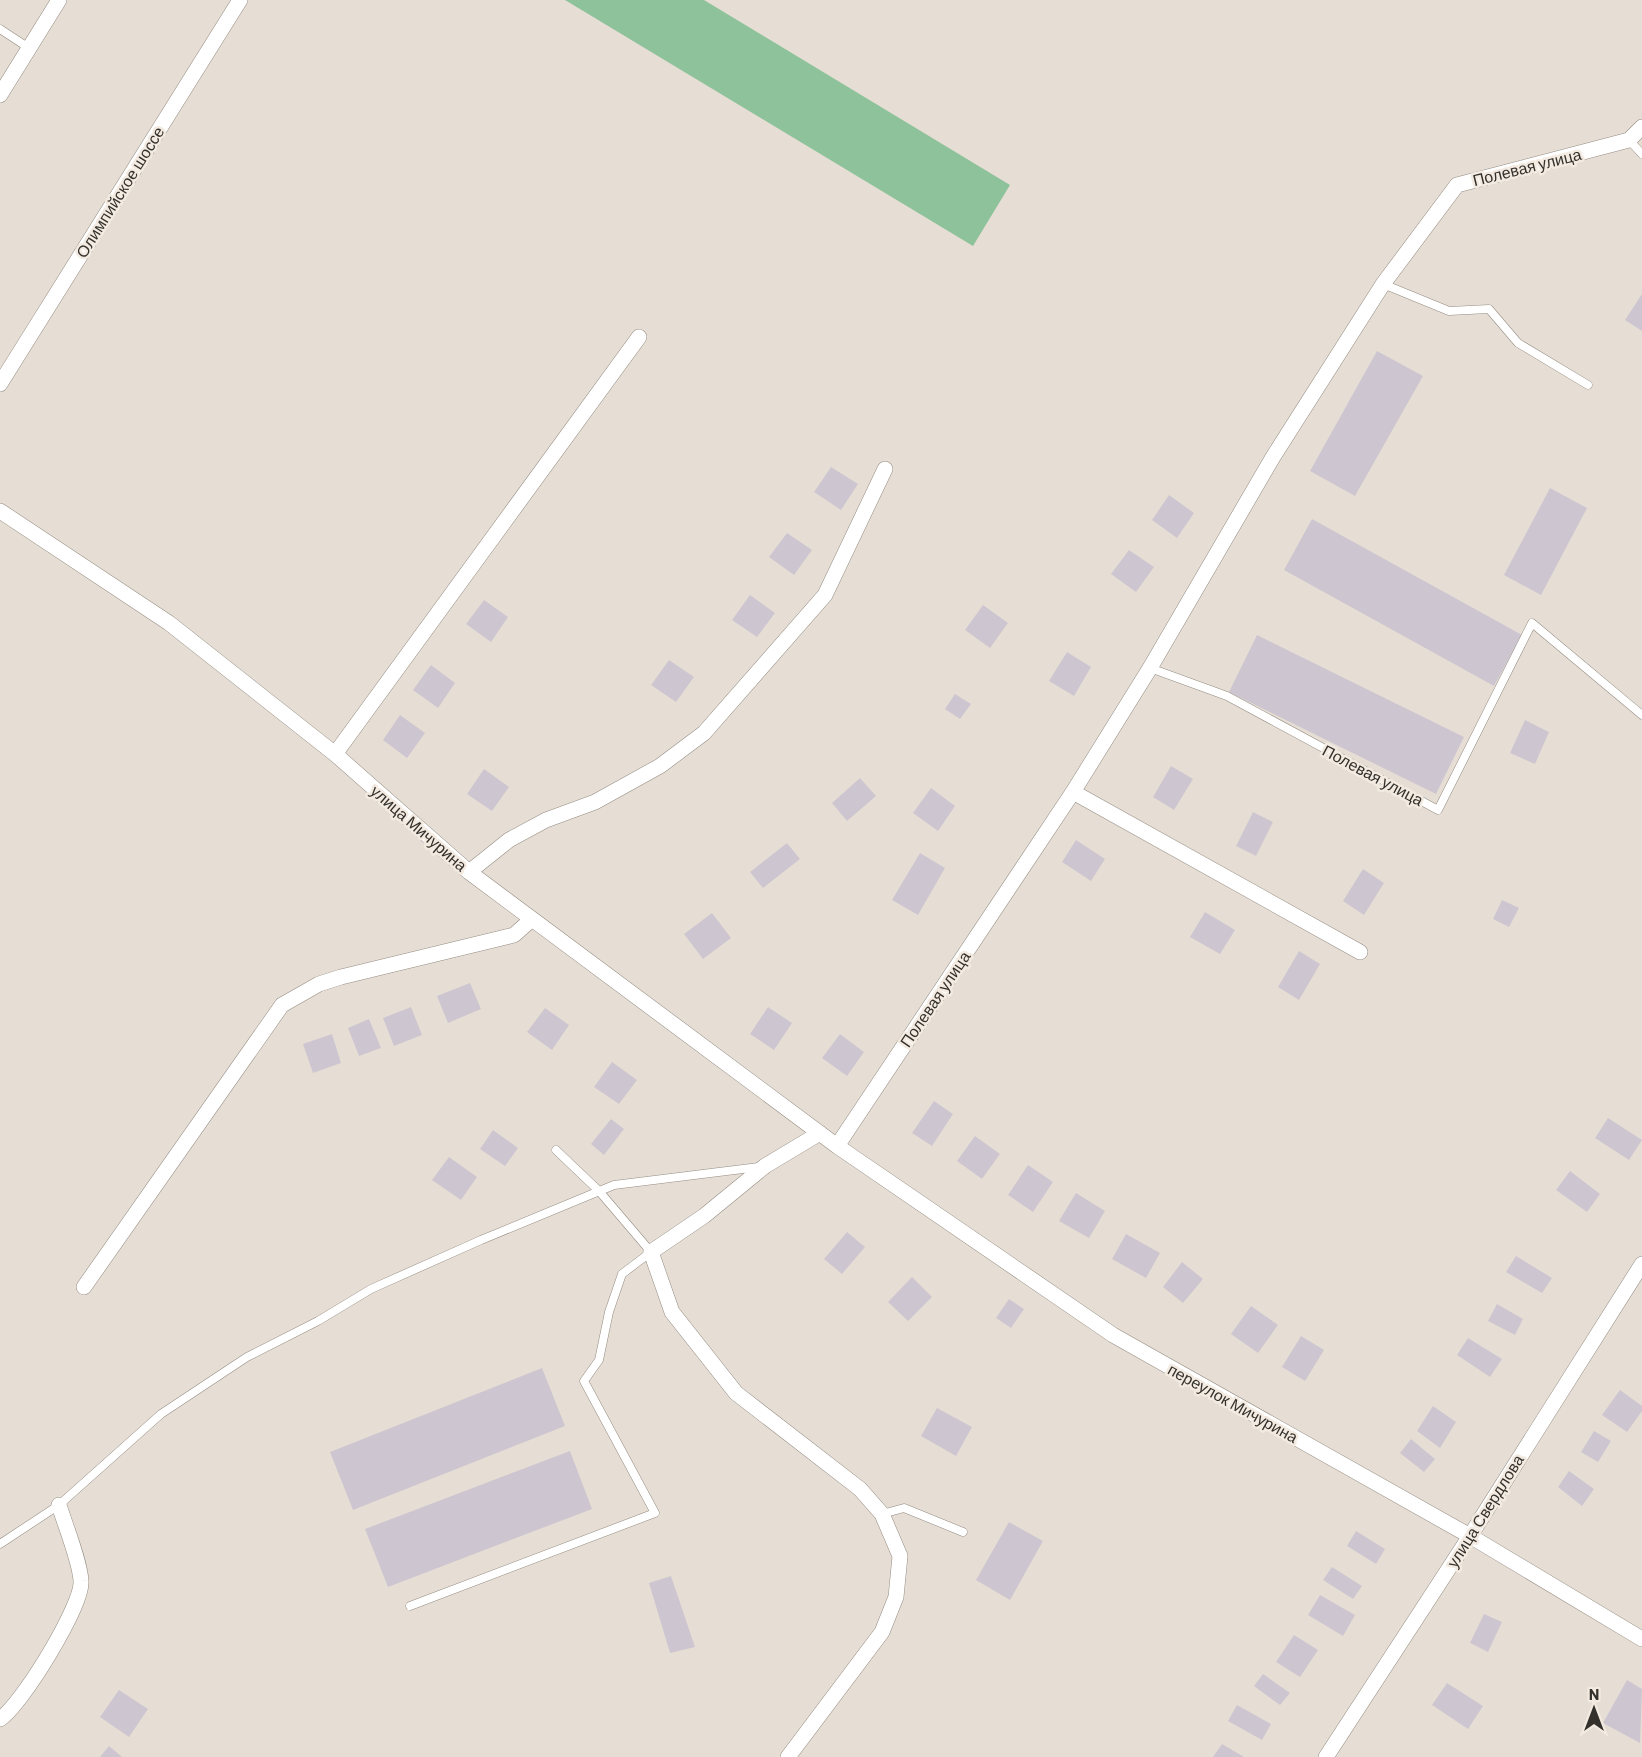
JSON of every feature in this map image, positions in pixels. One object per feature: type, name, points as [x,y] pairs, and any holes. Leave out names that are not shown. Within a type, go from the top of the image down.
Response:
[{"type":"street","points":[[0,95],[59,0]]},
{"type":"street","name":"Олимпийское шоссе","points":[[0,384],[240,0]]},
{"type":"street","points":[[1629,140],[1642,127]]},
{"type":"street","name":"Полевая улица","points":[[837,1146],[1073,792],[1150,668],[1273,457],[1383,284],[1457,185],[1629,140]]},
{"type":"street","points":[[335,754],[639,338]]},
{"type":"street","points":[[469,872],[509,840],[546,820],[594,802],[660,766],[704,733],[825,595],[885,469]]},
{"type":"street","name":"улица Мичурина","points":[[0,511],[169,623],[335,754],[469,872],[837,1146]]},
{"type":"street","points":[[1073,792],[1360,952]]},
{"type":"street","points":[[84,1287],[282,1005],[320,984],[341,977],[514,935],[532,919]]},
{"type":"street","points":[[788,1757],[882,1632],[896,1597],[900,1556],[882,1514],[860,1489],[831,1464],[779,1428],[736,1393],[672,1312],[651,1252],[704,1215],[765,1166],[820,1133]]},
{"type":"street","name":"переулок Мичурина","points":[[837,1146],[1113,1335],[1470,1536],[1642,1640]]},
{"type":"street","name":"улица Свердлова","points":[[1326,1757],[1470,1536],[1642,1264]]},
{"type":"street","points":[[0,1719],[18,1702],[76,1604],[82,1581],[59,1505]]},
{"type":"lane","points":[[0,29],[29,48]]},
{"type":"lane","points":[[1629,140],[1642,154]]},
{"type":"lane","points":[[1383,284],[1449,310],[1489,309],[1518,343],[1588,385]]},
{"type":"lane","name":"Полевая улица","points":[[1150,668],[1227,696],[1438,810],[1532,622],[1642,715]]},
{"type":"lane","points":[[410,1606],[655,1513],[584,1381],[599,1360],[609,1312],[622,1274],[651,1252],[599,1191],[556,1150]]},
{"type":"lane","points":[[0,1544],[59,1505],[161,1414],[247,1357],[318,1321],[371,1289],[599,1191],[625,1184],[765,1166]]},
{"type":"lane","points":[[882,1514],[904,1508],[963,1532]]},
{"type":"green space","points":[[565,0],[704,0],[1010,185],[973,246]]},
{"type":"building","points":[[1642,294],[1642,331],[1625,320]]},
{"type":"building","points":[[1377,351],[1423,376],[1355,496],[1310,471]]},
{"type":"building","points":[[831,467],[858,484],[841,510],[814,492]]},
{"type":"building","points":[[1550,488],[1587,508],[1541,595],[1504,575]]},
{"type":"building","points":[[1169,495],[1194,513],[1177,538],[1152,520]]},
{"type":"building","points":[[1312,519],[1522,635],[1494,686],[1284,570]]},
{"type":"building","points":[[787,533],[812,550],[794,575],[769,557]]},
{"type":"building","points":[[1129,550],[1154,567],[1136,592],[1111,574]]},
{"type":"building","points":[[750,595],[775,613],[757,637],[732,620]]},
{"type":"building","points":[[484,600],[508,617],[491,642],[466,624]]},
{"type":"building","points":[[983,605],[1008,623],[990,648],[965,630]]},
{"type":"building","points":[[1257,635],[1464,737],[1436,794],[1229,692]]},
{"type":"building","points":[[1067,652],[1091,667],[1074,696],[1049,681]]},
{"type":"building","points":[[669,660],[694,677],[676,702],[651,685]]},
{"type":"building","points":[[431,665],[455,683],[438,708],[413,690]]},
{"type":"building","points":[[955,694],[971,704],[960,719],[945,709]]},
{"type":"building","points":[[400,715],[425,733],[407,758],[383,740]]},
{"type":"building","points":[[1525,720],[1549,732],[1535,764],[1510,753]]},
{"type":"building","points":[[1171,766],[1193,779],[1174,810],[1153,797]]},
{"type":"building","points":[[484,769],[509,787],[492,811],[467,794]]},
{"type":"building","points":[[860,778],[876,796],[847,821],[832,803]]},
{"type":"building","points":[[931,788],[955,806],[938,831],[913,813]]},
{"type":"building","points":[[1253,812],[1273,822],[1256,856],[1236,846]]},
{"type":"building","points":[[1076,840],[1105,859],[1091,881],[1062,862]]},
{"type":"building","points":[[787,843],[800,859],[763,888],[750,872]]},
{"type":"building","points":[[920,853],[945,868],[918,915],[892,900]]},
{"type":"building","points":[[1363,869],[1384,883],[1364,915],[1343,901]]},
{"type":"building","points":[[1502,900],[1519,908],[1509,927],[1493,919]]},
{"type":"building","points":[[1205,912],[1235,930],[1220,954],[1190,937]]},
{"type":"building","points":[[712,913],[731,938],[703,959],[684,934]]},
{"type":"building","points":[[1299,951],[1320,964],[1299,1000],[1278,987]]},
{"type":"building","points":[[470,983],[481,1009],[448,1023],[437,996]]},
{"type":"building","points":[[411,1007],[422,1035],[394,1046],[383,1018]]},
{"type":"building","points":[[768,1007],[792,1023],[774,1050],[750,1034]]},
{"type":"building","points":[[545,1008],[569,1025],[552,1050],[527,1032]]},
{"type":"building","points":[[369,1019],[381,1048],[359,1056],[348,1028]]},
{"type":"building","points":[[332,1034],[341,1063],[313,1073],[303,1044]]},
{"type":"building","points":[[840,1034],[864,1052],[847,1076],[822,1058]]},
{"type":"building","points":[[612,1062],[637,1080],[619,1104],[594,1087]]},
{"type":"building","points":[[934,1101],[953,1114],[932,1146],[912,1133]]},
{"type":"building","points":[[1608,1118],[1642,1140],[1629,1160],[1595,1138]]},
{"type":"building","points":[[611,1119],[624,1129],[604,1155],[591,1144]]},
{"type":"building","points":[[493,1130],[518,1148],[505,1166],[480,1149]]},
{"type":"building","points":[[975,1136],[1000,1154],[982,1179],[957,1161]]},
{"type":"building","points":[[449,1157],[477,1177],[461,1200],[432,1180]]},
{"type":"building","points":[[1028,1165],[1053,1182],[1033,1212],[1008,1195]]},
{"type":"building","points":[[1570,1171],[1600,1194],[1587,1212],[1556,1190]]},
{"type":"building","points":[[1076,1193],[1105,1211],[1089,1238],[1059,1221]]},
{"type":"building","points":[[847,1232],[865,1247],[842,1274],[824,1259]]},
{"type":"building","points":[[1126,1234],[1160,1253],[1146,1278],[1112,1259]]},
{"type":"building","points":[[1516,1256],[1552,1278],[1542,1293],[1506,1272]]},
{"type":"building","points":[[1182,1262],[1203,1279],[1183,1303],[1163,1287]]},
{"type":"building","points":[[912,1277],[932,1297],[908,1321],[888,1302]]},
{"type":"building","points":[[1009,1299],[1024,1309],[1011,1328],[996,1318]]},
{"type":"building","points":[[1497,1304],[1523,1319],[1515,1335],[1488,1321]]},
{"type":"building","points":[[1251,1306],[1278,1325],[1258,1353],[1231,1334]]},
{"type":"building","points":[[1301,1336],[1324,1350],[1305,1381],[1282,1367]]},
{"type":"building","points":[[1468,1338],[1502,1359],[1490,1377],[1457,1355]]},
{"type":"building","points":[[542,1368],[565,1426],[353,1510],[330,1452]]},
{"type":"building","points":[[1620,1390],[1642,1406],[1642,1411],[1627,1432],[1602,1415]]},
{"type":"building","points":[[1433,1406],[1456,1422],[1440,1448],[1417,1431]]},
{"type":"building","points":[[937,1408],[972,1427],[956,1456],[921,1436]]},
{"type":"building","points":[[1594,1431],[1611,1441],[1598,1462],[1581,1452]]},
{"type":"building","points":[[1411,1439],[1435,1459],[1424,1472],[1400,1453]]},
{"type":"building","points":[[570,1451],[592,1509],[388,1587],[365,1529]]},
{"type":"building","points":[[1569,1471],[1594,1489],[1582,1506],[1558,1487]]},
{"type":"building","points":[[1009,1522],[1043,1541],[1010,1600],[976,1580]]},
{"type":"building","points":[[1356,1531],[1385,1549],[1376,1564],[1347,1546]]},
{"type":"building","points":[[1332,1567],[1362,1586],[1353,1599],[1323,1580]]},
{"type":"building","points":[[671,1576],[695,1647],[670,1653],[649,1583]]},
{"type":"building","points":[[1320,1595],[1355,1615],[1343,1636],[1308,1615]]},
{"type":"building","points":[[1484,1614],[1502,1622],[1488,1652],[1470,1643]]},
{"type":"building","points":[[1294,1635],[1318,1650],[1300,1677],[1276,1662]]},
{"type":"building","points":[[1263,1674],[1290,1693],[1280,1705],[1254,1686]]},
{"type":"building","points":[[1627,1680],[1642,1689],[1640,1743],[1603,1723]]},
{"type":"building","points":[[1447,1683],[1483,1706],[1468,1729],[1432,1705]]},
{"type":"building","points":[[119,1690],[148,1709],[129,1737],[100,1717]]},
{"type":"building","points":[[1237,1705],[1271,1724],[1262,1740],[1228,1721]]},
{"type":"building","points":[[1222,1744],[1244,1757],[1213,1757]]},
{"type":"building","points":[[109,1746],[122,1757],[100,1757]]}]
